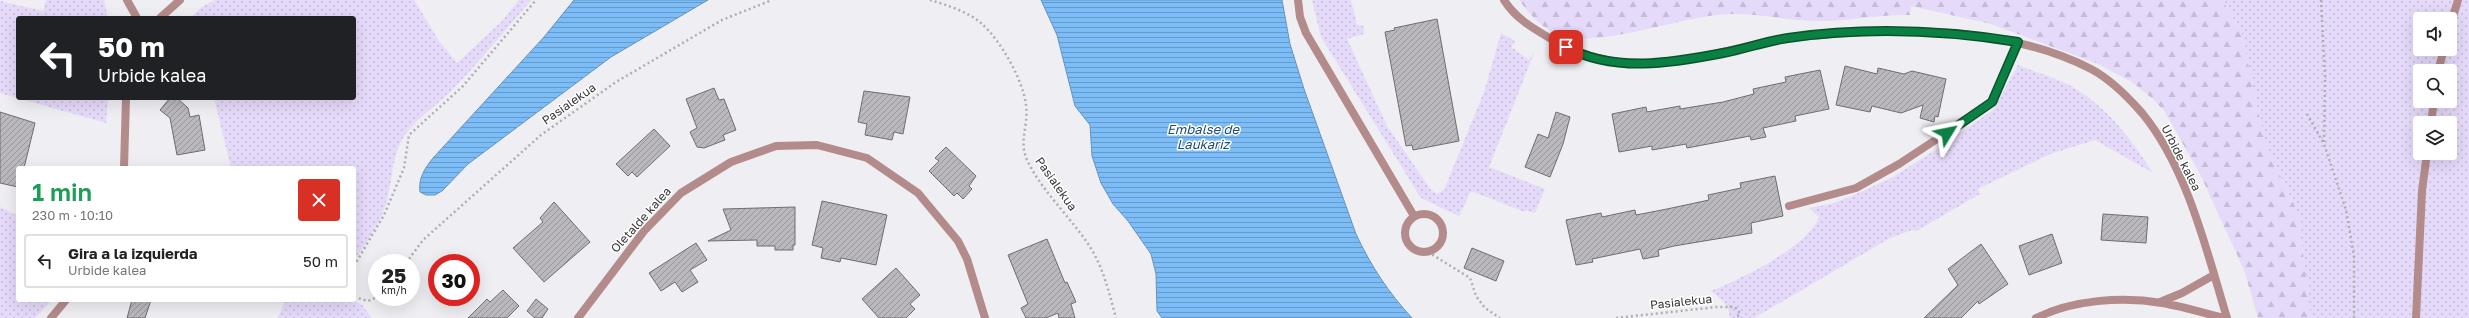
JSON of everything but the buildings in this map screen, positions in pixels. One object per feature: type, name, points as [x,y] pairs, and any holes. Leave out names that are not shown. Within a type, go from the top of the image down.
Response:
[{"type":"street","points":[[126,0],[136,16]]},
{"type":"street","points":[[162,16],[180,0]]},
{"type":"street","points":[[1298,0],[1300,17],[1306,33],[1414,216]]},
{"type":"street","name":"Urbide kalea","points":[[1504,0],[1517,16],[1527,24],[1560,44],[1577,53],[1621,62],[1651,65],[1724,53],[1788,38],[1875,31],[1963,35],[2018,42],[2052,53],[2093,70],[2120,90],[2143,115],[2162,143],[2178,174],[2198,224],[2228,318]]},
{"type":"street","points":[[2454,12],[2458,0]]},
{"type":"street","points":[[1789,206],[1856,188],[1911,156],[1992,102],[2018,42]]},
{"type":"street","points":[[124,166],[126,100]]},
{"type":"street","name":"Oletalde kalea","points":[[578,318],[644,231],[681,193],[731,162],[776,146],[817,145],[867,158],[918,193],[958,241],[967,259],[985,318]]},
{"type":"street","points":[[2416,318],[2422,191],[2426,160]]},
{"type":"street","points":[[1429,214],[1437,219],[1441,225],[1441,241],[1435,249],[1428,252],[1415,250],[1406,241],[1405,228],[1414,216],[1429,214]]},
{"type":"street","points":[[2160,302],[2182,293],[2214,275]]},
{"type":"street","points":[[2036,318],[2094,301],[2160,302],[2224,318]]},
{"type":"street","points":[[50,318],[64,302]]},
{"type":"path","points":[[356,263],[384,215],[404,168],[409,135],[463,86],[536,0]]},
{"type":"path","name":"Pasialekua","points":[[413,254],[423,240],[541,135],[616,82],[722,20],[772,0]]},
{"type":"path","name":"Pasialekua","points":[[930,0],[949,6],[982,23],[1006,54],[1019,80],[1026,106],[1022,145],[1029,165],[1090,247],[1104,272],[1116,318]]},
{"type":"path","points":[[2321,0],[2325,77],[2324,144]]},
{"type":"path","points":[[2307,114],[2324,144],[2346,210],[2354,256],[2354,318]]},
{"type":"path","points":[[1428,252],[1470,278],[1476,296],[1485,308],[1500,318]]},
{"type":"path","points":[[356,298],[368,301]]},
{"type":"path","name":"Pasialekua","points":[[1616,318],[1716,307],[1735,307],[1740,313],[1737,318]]},
{"type":"green space","points":[[46,0],[104,0],[108,16],[16,16],[16,98],[0,93],[0,1],[43,11]]},
{"type":"green space","points":[[215,0],[414,0],[439,41],[457,63],[501,22],[519,0],[531,0],[461,80],[415,123],[405,135],[395,157],[388,196],[379,222],[370,238],[356,257],[356,166],[231,166],[214,100],[356,100],[356,16],[192,16],[202,7]]},
{"type":"green space","points":[[1312,0],[1351,0],[1357,25],[1364,26],[1364,34],[1347,39],[1387,126],[1431,190],[1437,194],[1444,190],[1484,92],[1501,33],[1515,41],[1511,47],[1529,60],[1534,53],[1489,167],[1545,189],[1535,213],[1526,210],[1525,212],[1471,191],[1459,216],[1421,198],[1321,37]]},
{"type":"green space","points":[[1519,0],[2222,0],[2241,30],[2265,143],[2298,213],[2311,318],[2258,318],[2244,270],[2200,174],[2165,112],[2154,100],[2132,82],[2096,63],[1991,24],[1911,6],[1910,15],[1825,21],[1741,14],[1717,15],[1616,35],[1596,38],[1577,38],[1562,36],[1549,30],[1532,16]]},
{"type":"green space","points":[[2222,0],[2469,0],[2469,318],[2311,318],[2298,213],[2265,143],[2241,30]]},
{"type":"green space","points":[[2018,65],[2057,79],[2095,102],[2127,135],[2153,173],[2095,140],[2050,154],[1978,189],[1980,194],[1916,231],[1912,230],[1890,238],[1754,318],[1730,318],[1726,305],[1711,291],[1739,279],[1772,261],[1802,240],[1819,217],[1809,208],[1831,204],[1893,177],[1937,149],[1993,110]]},
{"type":"green space","points":[[25,100],[108,100],[106,123]]},
{"type":"green space","points":[[0,207],[16,215],[16,302],[50,302],[35,318],[0,318]]},
{"type":"green space","points":[[284,302],[356,302],[362,305],[372,318],[278,318]]},
{"type":"water","points":[[574,0],[708,0],[611,57],[468,164],[442,191],[435,195],[426,195],[420,192],[421,178],[425,169],[433,158],[544,37]]},
{"type":"water","name":"Embalse de Laukariz","points":[[1041,0],[1282,0],[1290,44],[1304,89],[1356,234],[1381,278],[1412,318],[1162,318],[1157,311],[1156,274],[1151,254],[1128,221],[1113,204],[1101,183],[1092,156],[1090,125],[1075,106],[1057,35]]},
{"type":"route","points":[[1566,47],[1577,53],[1602,60],[1651,65],[1724,53],[1788,38],[1875,31],[1963,35],[2018,42],[2013,57],[1992,102],[1947,133]]}]
